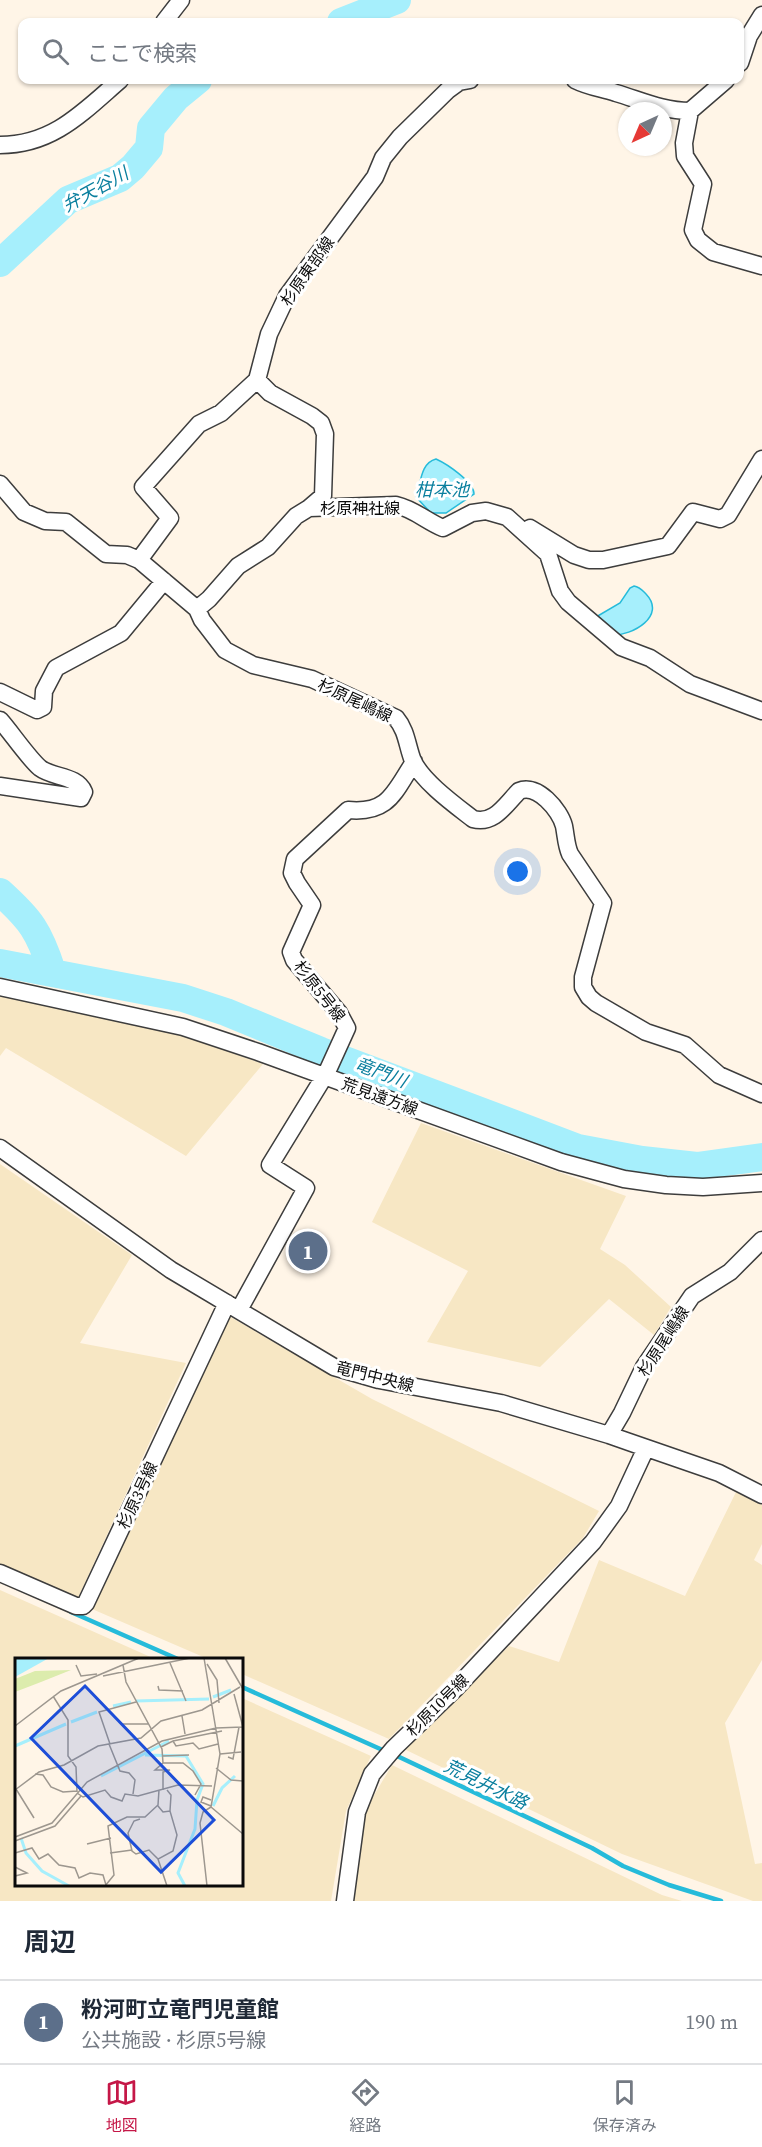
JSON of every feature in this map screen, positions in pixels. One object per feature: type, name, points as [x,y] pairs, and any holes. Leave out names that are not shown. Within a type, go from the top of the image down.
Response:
[{"type":"street","points":[[167,18],[181,0]]},
{"type":"street","points":[[744,51],[749,36],[762,15]]},
{"type":"street","points":[[0,145],[25,142],[51,134],[71,123],[115,84]]},
{"type":"street","name":"杉原東部線","points":[[257,380],[269,334],[287,296],[375,177],[383,158],[400,137],[457,84]]},
{"type":"street","points":[[583,84],[614,92],[638,102],[676,111],[690,111]]},
{"type":"street","points":[[721,84],[690,111],[684,143],[685,156],[704,184],[693,230],[698,240],[713,252],[762,266]]},
{"type":"street","points":[[140,560],[170,518],[143,487],[200,424],[221,413],[257,380],[270,393],[321,423],[326,434],[323,496],[309,508]]},
{"type":"street","points":[[507,517],[539,532],[574,555],[589,561],[662,548],[674,540],[693,512],[720,519],[728,515],[762,459]]},
{"type":"street","name":"杉原尾嶋線","points":[[0,484],[24,512],[45,521],[66,522],[106,554],[127,555],[140,560],[197,609],[202,620],[225,650],[253,665],[312,679],[396,718],[404,727],[414,762],[424,776],[473,819],[482,822],[490,820],[519,791],[525,789],[543,796],[563,824],[566,846],[570,854],[603,903],[583,977],[583,987],[589,997],[646,1032],[685,1045],[719,1075],[762,1094]]},
{"type":"street","name":"杉原神社線","points":[[197,609],[238,566],[268,547],[296,516],[309,508],[396,505],[407,507],[430,523],[443,528],[472,513],[486,511],[507,517]]},
{"type":"street","points":[[507,517],[548,554],[560,591],[568,602],[621,647],[650,658],[690,684],[762,711]]},
{"type":"street","points":[[0,692],[28,707],[38,710],[43,707],[44,691],[56,668],[121,633],[164,581]]},
{"type":"street","points":[[0,720],[40,768],[74,781],[81,785],[84,792],[81,798],[68,798],[0,786]]},
{"type":"street","name":"杉原5号線","points":[[233,1306],[306,1188],[270,1166],[326,1074],[347,1028],[344,1020],[294,960],[291,952],[312,905],[292,873],[296,859],[348,810],[362,811],[384,805],[414,762]]},
{"type":"street","name":"荒見遠方線","points":[[0,987],[183,1027],[326,1074],[561,1162],[624,1179],[703,1187],[762,1183]]},
{"type":"street","name":"竜門中央線","points":[[0,1148],[140,1249],[334,1367],[356,1375],[501,1403],[609,1434],[646,1448]]},
{"type":"street","name":"杉原尾嶋線","points":[[609,1434],[622,1413],[644,1366],[692,1296],[730,1272],[762,1240]]},
{"type":"street","name":"杉原3号線","points":[[0,1573],[76,1606],[86,1603],[233,1306]]},
{"type":"street","points":[[646,1448],[719,1473],[762,1495]]},
{"type":"street","name":"杉原10号線","points":[[345,1901],[357,1812],[372,1774],[389,1753],[455,1689],[593,1542],[619,1506],[646,1448]]},
{"type":"shaded area","points":[[0,992],[178,1033],[263,1064],[186,1156],[6,1048],[0,1056]]},
{"type":"shaded area","points":[[421,1123],[626,1196],[600,1249],[625,1265],[671,1307],[654,1335],[609,1299],[540,1367],[427,1342],[468,1271],[372,1222]]},
{"type":"shaded area","points":[[0,1164],[132,1255],[80,1343],[186,1363],[78,1598],[0,1565]]},
{"type":"shaded area","points":[[227,1315],[372,1399],[599,1511],[583,1538],[389,1739],[243,1674],[243,1658],[206,1658],[92,1609]]},
{"type":"shaded area","points":[[736,1492],[762,1505],[762,1544],[754,1560],[762,1565],[762,1660],[725,1723],[755,1864],[762,1863],[762,1901],[753,1901],[622,1854],[404,1749],[509,1646],[559,1662],[599,1560],[685,1596]]},
{"type":"shaded area","points":[[0,1590],[153,1658],[15,1658],[15,1886],[243,1886],[243,1698],[371,1756],[346,1811],[331,1901],[0,1901]]},
{"type":"shaded area","points":[[392,1765],[662,1895],[682,1901],[352,1901],[364,1812]]},
{"type":"water","name":"柑本池","points":[[436,459],[465,479],[474,494],[446,513],[431,513],[416,497],[424,469]]},
{"type":"water","points":[[634,586],[642,590],[651,602],[650,617],[629,632],[612,635],[596,617],[620,603],[630,588]]},
{"type":"waterway","name":"弁天谷川","points":[[351,18],[397,0]]},
{"type":"waterway","name":"弁天谷川","points":[[0,263],[68,200],[120,178],[133,167],[149,148],[151,128],[176,98],[193,84]]},
{"type":"waterway","name":"弁天谷川","points":[[0,892],[33,927],[52,971]]},
{"type":"waterway","name":"竜門川","points":[[0,963],[183,998],[226,1012],[321,1051],[578,1148],[642,1160],[697,1166],[762,1157]]},
{"type":"waterway","name":"荒見井水路","points":[[71,1612],[175,1658]]},
{"type":"waterway","name":"荒見井水路","points":[[243,1687],[387,1752]]},
{"type":"waterway","name":"荒見井水路","points":[[395,1755],[592,1848],[623,1866],[669,1885],[721,1901]]},
{"type":"place","name":"粉河町立竜門児童館","points":[[308,1251]]}]
